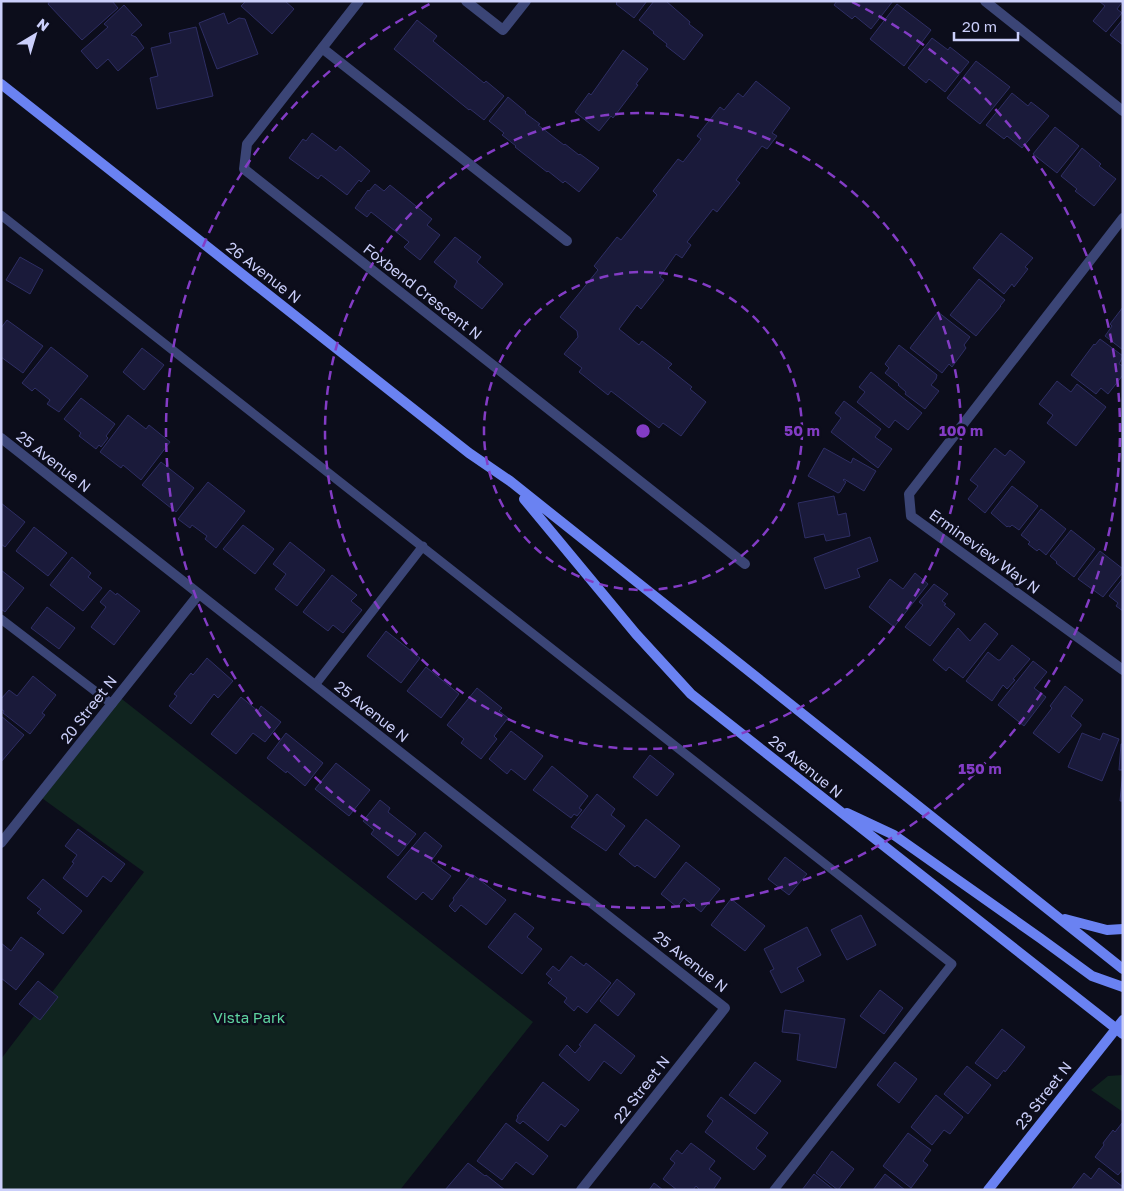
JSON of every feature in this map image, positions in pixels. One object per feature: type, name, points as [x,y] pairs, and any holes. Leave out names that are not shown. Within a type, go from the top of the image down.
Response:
[{"type":"main road","name":"26 Avenue N","points":[[1,84],[469,454],[510,482],[1123,969]]},
{"type":"main road","name":"26 Avenue N","points":[[510,482],[636,634],[691,694],[830,805],[1121,1028]]},
{"type":"main road","points":[[830,805],[894,835],[1092,976],[1123,988]]},
{"type":"main road","points":[[1061,918],[1107,930],[1123,929]]},
{"type":"main road","name":"23 Street N","points":[[988,1190],[1121,1028]]},
{"type":"street","name":"Foxbend Crescent N","points":[[359,1],[247,144],[244,169],[745,564]]},
{"type":"street","points":[[466,1],[503,30],[526,1]]},
{"type":"street","points":[[985,1],[1123,111]]},
{"type":"street","points":[[322,48],[567,241]]},
{"type":"street","name":"Ermineview Way N","points":[[1123,218],[909,494],[911,516],[1123,670]]},
{"type":"street","name":"25 Avenue N","points":[[1,438],[725,1008]]},
{"type":"street","name":"20 Street N","points":[[1,843],[199,594]]},
{"type":"street","name":"22 Street N","points":[[581,1190],[725,1008]]},
{"type":"lane","points":[[1,215],[952,964],[774,1190]]},
{"type":"lane","points":[[315,685],[423,546]]},
{"type":"lane","points":[[1,619],[112,704]]},
{"type":"green space","name":"Vista Park","points":[[118,696],[533,1022],[400,1190],[1,1190],[1,1059],[144,872],[39,796]]},
{"type":"green space","points":[[1123,1075],[1123,1112],[1091,1090],[1108,1076]]},
{"type":"building","points":[[50,1],[112,1],[118,8],[82,40],[48,4]]},
{"type":"building","points":[[246,1],[285,1],[294,9],[272,34],[241,6]]},
{"type":"building","points":[[615,1],[647,1],[634,18],[616,4]]},
{"type":"building","points":[[654,1],[666,1],[703,35],[684,60],[639,20]]},
{"type":"building","points":[[837,1],[893,1],[871,29],[855,16],[852,19],[834,5]]},
{"type":"building","points":[[1099,1],[1123,1],[1117,9],[1122,13],[1106,32],[1093,21],[1105,6]]},
{"type":"building","points":[[897,4],[931,30],[904,66],[870,39]]},
{"type":"building","points":[[124,5],[142,25],[131,35],[136,37],[144,48],[118,71],[108,59],[97,69],[81,51],[108,27],[104,24]]},
{"type":"building","points":[[224,13],[228,24],[239,18],[245,19],[258,54],[217,69],[199,23]]},
{"type":"building","points":[[1123,19],[1123,45],[1110,35]]},
{"type":"building","points":[[417,20],[437,36],[433,41],[484,83],[486,81],[504,96],[484,120],[394,49]]},
{"type":"building","points":[[196,27],[213,96],[157,109],[150,78],[158,76],[151,48],[171,43],[169,33]]},
{"type":"building","points":[[932,38],[948,50],[950,47],[969,62],[945,92],[929,79],[926,83],[908,68]]},
{"type":"building","points":[[623,50],[648,69],[613,118],[611,116],[599,131],[575,112],[589,93],[591,95]]},
{"type":"building","points":[[976,61],[1010,87],[980,124],[947,98]]},
{"type":"building","points":[[756,81],[790,108],[772,133],[777,136],[767,149],[762,146],[736,180],[740,183],[717,212],[713,209],[687,242],[691,245],[682,258],[676,254],[660,277],[664,280],[641,309],[637,305],[619,329],[639,345],[642,341],[672,364],[668,368],[692,387],[690,389],[706,402],[681,436],[663,423],[659,428],[611,391],[608,395],[579,372],[582,368],[564,354],[578,337],[577,331],[560,317],[598,270],[594,266],[617,237],[621,240],[657,195],[653,191],[678,159],[683,162],[701,139],[697,136],[720,107],[724,110],[738,93],[743,97]]},
{"type":"building","points":[[1012,93],[1028,106],[1031,102],[1049,116],[1022,148],[1007,136],[1004,139],[986,125]]},
{"type":"building","points":[[508,97],[540,124],[538,125],[599,168],[579,192],[565,181],[563,183],[547,172],[515,147],[502,135],[504,133],[489,121]]},
{"type":"building","points":[[1055,127],[1079,146],[1057,173],[1033,154]]},
{"type":"building","points":[[312,133],[336,151],[340,146],[370,171],[361,182],[359,180],[347,195],[321,175],[318,179],[289,158],[303,139],[306,141]]},
{"type":"building","points":[[1082,148],[1101,164],[1099,166],[1116,179],[1094,206],[1075,191],[1077,189],[1061,176]]},
{"type":"building","points":[[375,184],[384,191],[390,185],[432,219],[427,225],[440,235],[420,260],[404,247],[409,242],[371,212],[367,217],[355,208],[368,190]]},
{"type":"building","points":[[1001,233],[1033,258],[1025,267],[1028,269],[1014,287],[1012,284],[1004,294],[973,268]]},
{"type":"building","points":[[455,237],[481,257],[477,262],[503,284],[482,309],[454,287],[457,281],[434,262]]},
{"type":"building","points":[[20,257],[43,270],[30,294],[6,280]]},
{"type":"building","points":[[979,279],[1005,300],[976,336],[950,315]]},
{"type":"building","points":[[1123,307],[1123,350],[1105,336],[1112,326],[1110,324]]},
{"type":"building","points":[[938,312],[970,337],[964,345],[966,348],[952,367],[949,364],[942,373],[910,348]]},
{"type":"building","points":[[7,320],[43,346],[23,373],[1,357],[1,328]]},
{"type":"building","points":[[1100,339],[1123,356],[1119,364],[1123,366],[1123,375],[1108,394],[1101,388],[1096,394],[1071,375],[1094,344]]},
{"type":"building","points":[[899,345],[937,375],[931,385],[939,391],[925,409],[905,394],[906,392],[899,384],[885,373],[889,368],[885,364]]},
{"type":"building","points":[[51,347],[88,376],[59,412],[47,404],[50,400],[35,388],[32,391],[22,383]]},
{"type":"building","points":[[142,348],[164,365],[144,390],[123,372]]},
{"type":"building","points":[[871,372],[922,413],[908,430],[895,420],[889,428],[857,402],[865,392],[859,387]]},
{"type":"building","points":[[1057,381],[1071,392],[1077,384],[1106,407],[1076,446],[1047,423],[1053,415],[1039,404]]},
{"type":"building","points":[[81,398],[115,424],[106,436],[108,438],[101,447],[99,445],[96,449],[79,436],[81,433],[64,419]]},
{"type":"building","points":[[844,401],[881,429],[875,437],[892,449],[878,468],[831,432],[841,418],[835,413]]},
{"type":"building","points":[[128,415],[146,429],[149,425],[170,442],[141,480],[123,465],[121,468],[100,452]]},
{"type":"building","points":[[824,448],[851,463],[853,458],[876,471],[864,491],[844,479],[846,482],[838,493],[808,476]]},
{"type":"building","points":[[995,448],[1005,456],[1010,450],[1025,462],[985,513],[968,499],[978,486],[970,480]]},
{"type":"building","points":[[161,462],[194,488],[176,512],[142,485]]},
{"type":"building","points":[[208,482],[245,511],[216,548],[205,539],[207,536],[192,525],[190,528],[178,519]]},
{"type":"building","points":[[1012,486],[1038,506],[1019,530],[1012,525],[1007,527],[991,513]]},
{"type":"building","points":[[834,496],[838,515],[846,513],[850,536],[826,541],[824,534],[805,538],[798,503]]},
{"type":"building","points":[[1,503],[25,522],[5,547],[1,544]]},
{"type":"building","points":[[1041,509],[1066,529],[1046,555],[1028,544],[1030,542],[1021,535]]},
{"type":"building","points":[[243,525],[274,549],[255,574],[223,549]]},
{"type":"building","points":[[34,527],[67,553],[48,576],[16,551]]},
{"type":"building","points":[[1071,530],[1095,549],[1074,577],[1050,556]]},
{"type":"building","points":[[870,537],[878,561],[857,569],[860,577],[825,589],[814,558]]},
{"type":"building","points":[[290,542],[325,570],[297,606],[275,589],[286,574],[273,564]]},
{"type":"building","points":[[1100,551],[1123,569],[1123,572],[1103,597],[1078,579]]},
{"type":"building","points":[[72,557],[91,573],[88,577],[102,588],[83,611],[50,585]]},
{"type":"building","points":[[1,570],[24,588],[5,612],[1,609]]},
{"type":"building","points":[[915,573],[928,584],[894,627],[869,607],[890,579],[903,589]]},
{"type":"building","points":[[332,575],[357,595],[351,601],[362,610],[343,633],[333,625],[328,631],[303,612]]},
{"type":"building","points":[[1123,578],[1123,611],[1116,606],[1118,603],[1109,596]]},
{"type":"building","points":[[934,584],[948,594],[942,601],[955,614],[930,646],[905,627],[923,605],[919,602]]},
{"type":"building","points":[[110,590],[116,595],[117,593],[140,611],[114,645],[91,627],[106,607],[100,602]]},
{"type":"building","points":[[47,607],[75,628],[59,649],[31,628]]},
{"type":"building","points":[[985,623],[998,634],[963,678],[949,667],[946,671],[933,660],[958,628],[970,641]]},
{"type":"building","points":[[386,631],[420,658],[401,683],[367,656]]},
{"type":"building","points":[[1012,645],[1030,659],[1007,689],[1003,685],[992,701],[966,681],[988,652],[1000,660]]},
{"type":"building","points":[[207,658],[233,681],[218,698],[214,694],[191,724],[169,706],[177,696],[174,694],[191,673],[193,675]]},
{"type":"building","points":[[1033,661],[1047,672],[1034,688],[1046,697],[1024,726],[998,705]]},
{"type":"building","points":[[426,667],[459,694],[441,718],[407,691]]},
{"type":"building","points":[[33,676],[56,695],[42,713],[45,715],[30,734],[3,713],[1,699],[9,690],[17,696]]},
{"type":"building","points":[[1065,686],[1083,700],[1071,716],[1081,726],[1059,753],[1033,733],[1052,708],[1050,706]]},
{"type":"building","points":[[477,688],[502,708],[499,711],[508,718],[494,736],[497,739],[481,759],[461,743],[464,739],[447,725]]},
{"type":"building","points":[[241,697],[258,711],[261,706],[281,722],[265,742],[253,733],[236,754],[211,734]]},
{"type":"building","points":[[1,716],[24,735],[1,762]]},
{"type":"building","points":[[511,731],[543,756],[525,780],[511,769],[507,774],[489,759]]},
{"type":"building","points":[[286,733],[323,763],[305,786],[267,758]]},
{"type":"building","points":[[1082,733],[1100,740],[1103,733],[1119,739],[1102,781],[1068,767]]},
{"type":"building","points":[[1121,744],[1123,744],[1123,770],[1119,770]]},
{"type":"building","points":[[650,755],[674,774],[657,796],[633,777]]},
{"type":"building","points":[[336,763],[370,790],[349,816],[315,789]]},
{"type":"building","points":[[552,766],[588,796],[579,808],[582,810],[577,816],[574,814],[571,818],[533,790]]},
{"type":"building","points":[[1123,770],[1123,801],[1120,801]]},
{"type":"building","points":[[597,794],[615,809],[611,815],[625,826],[606,851],[571,827]]},
{"type":"building","points":[[380,800],[390,808],[388,812],[416,834],[398,856],[371,834],[374,830],[363,821]]},
{"type":"building","points":[[646,819],[680,846],[655,878],[637,865],[635,867],[619,854]]},
{"type":"building","points":[[78,829],[125,864],[111,882],[103,876],[87,897],[63,878],[74,863],[72,862],[77,855],[65,846]]},
{"type":"building","points":[[425,832],[442,846],[431,861],[451,876],[432,900],[423,892],[416,900],[387,877]]},
{"type":"building","points":[[785,857],[807,874],[789,895],[768,879]]},
{"type":"building","points":[[686,862],[720,889],[701,912],[684,898],[677,907],[661,894]]},
{"type":"building","points":[[472,874],[506,900],[486,925],[461,905],[455,912],[449,906]]},
{"type":"building","points":[[43,879],[82,911],[63,934],[37,913],[41,909],[27,898]]},
{"type":"building","points":[[731,899],[765,926],[745,951],[711,925]]},
{"type":"building","points":[[515,913],[534,928],[527,937],[542,949],[522,974],[488,947]]},
{"type":"building","points":[[861,915],[876,945],[847,960],[831,930]]},
{"type":"building","points":[[807,927],[821,955],[797,968],[804,981],[781,993],[770,971],[774,969],[764,949]]},
{"type":"building","points":[[21,937],[44,954],[16,990],[1,978],[1,943],[11,951]]},
{"type":"building","points":[[571,956],[584,966],[586,963],[611,983],[587,1013],[578,1006],[574,1011],[564,1002],[567,998],[548,983],[552,979],[546,974],[553,966],[559,971]]},
{"type":"building","points":[[617,979],[635,994],[618,1016],[600,1001]]},
{"type":"building","points":[[38,981],[58,997],[40,1020],[19,1004]]},
{"type":"building","points":[[880,990],[903,1008],[884,1034],[860,1016]]},
{"type":"building","points":[[785,1010],[845,1019],[836,1068],[797,1060],[800,1034],[782,1032]]},
{"type":"building","points":[[595,1024],[635,1056],[621,1074],[604,1061],[589,1081],[559,1055],[567,1045],[575,1053]]},
{"type":"building","points":[[1002,1029],[1025,1047],[997,1079],[975,1063]]},
{"type":"building","points":[[755,1062],[781,1081],[755,1114],[729,1095]]},
{"type":"building","points":[[895,1062],[917,1079],[899,1103],[877,1085]]},
{"type":"building","points":[[967,1066],[991,1085],[968,1114],[944,1094]]},
{"type":"building","points":[[543,1082],[579,1110],[565,1127],[561,1124],[548,1141],[523,1121],[520,1124],[516,1121],[517,1116]]},
{"type":"building","points":[[936,1095],[963,1117],[950,1134],[944,1130],[932,1145],[911,1127]]},
{"type":"building","points":[[721,1097],[768,1133],[756,1148],[766,1156],[754,1170],[705,1132],[713,1121],[707,1116]]},
{"type":"building","points":[[506,1123],[548,1156],[533,1175],[516,1162],[502,1180],[477,1161]]},
{"type":"building","points":[[1122,1123],[1123,1169],[1118,1175],[1095,1157],[1113,1130],[1115,1132]]},
{"type":"building","points":[[908,1133],[931,1150],[923,1161],[928,1165],[911,1188],[883,1166]]},
{"type":"building","points":[[691,1143],[715,1161],[709,1169],[721,1178],[713,1190],[700,1190],[696,1186],[693,1190],[677,1190],[663,1179],[675,1163],[670,1159],[677,1150],[682,1154]]},
{"type":"building","points":[[832,1151],[854,1169],[838,1190],[816,1173]]},
{"type":"building","points":[[468,1163],[486,1175],[505,1190],[445,1190]]},
{"type":"building","points":[[1099,1168],[1123,1187],[1123,1190],[1071,1190],[1084,1173],[1091,1179]]},
{"type":"building","points":[[814,1174],[834,1190],[802,1190]]},
{"type":"building","points":[[885,1174],[905,1190],[873,1190]]},
{"type":"building","points":[[654,1183],[663,1190],[649,1190]]}]
